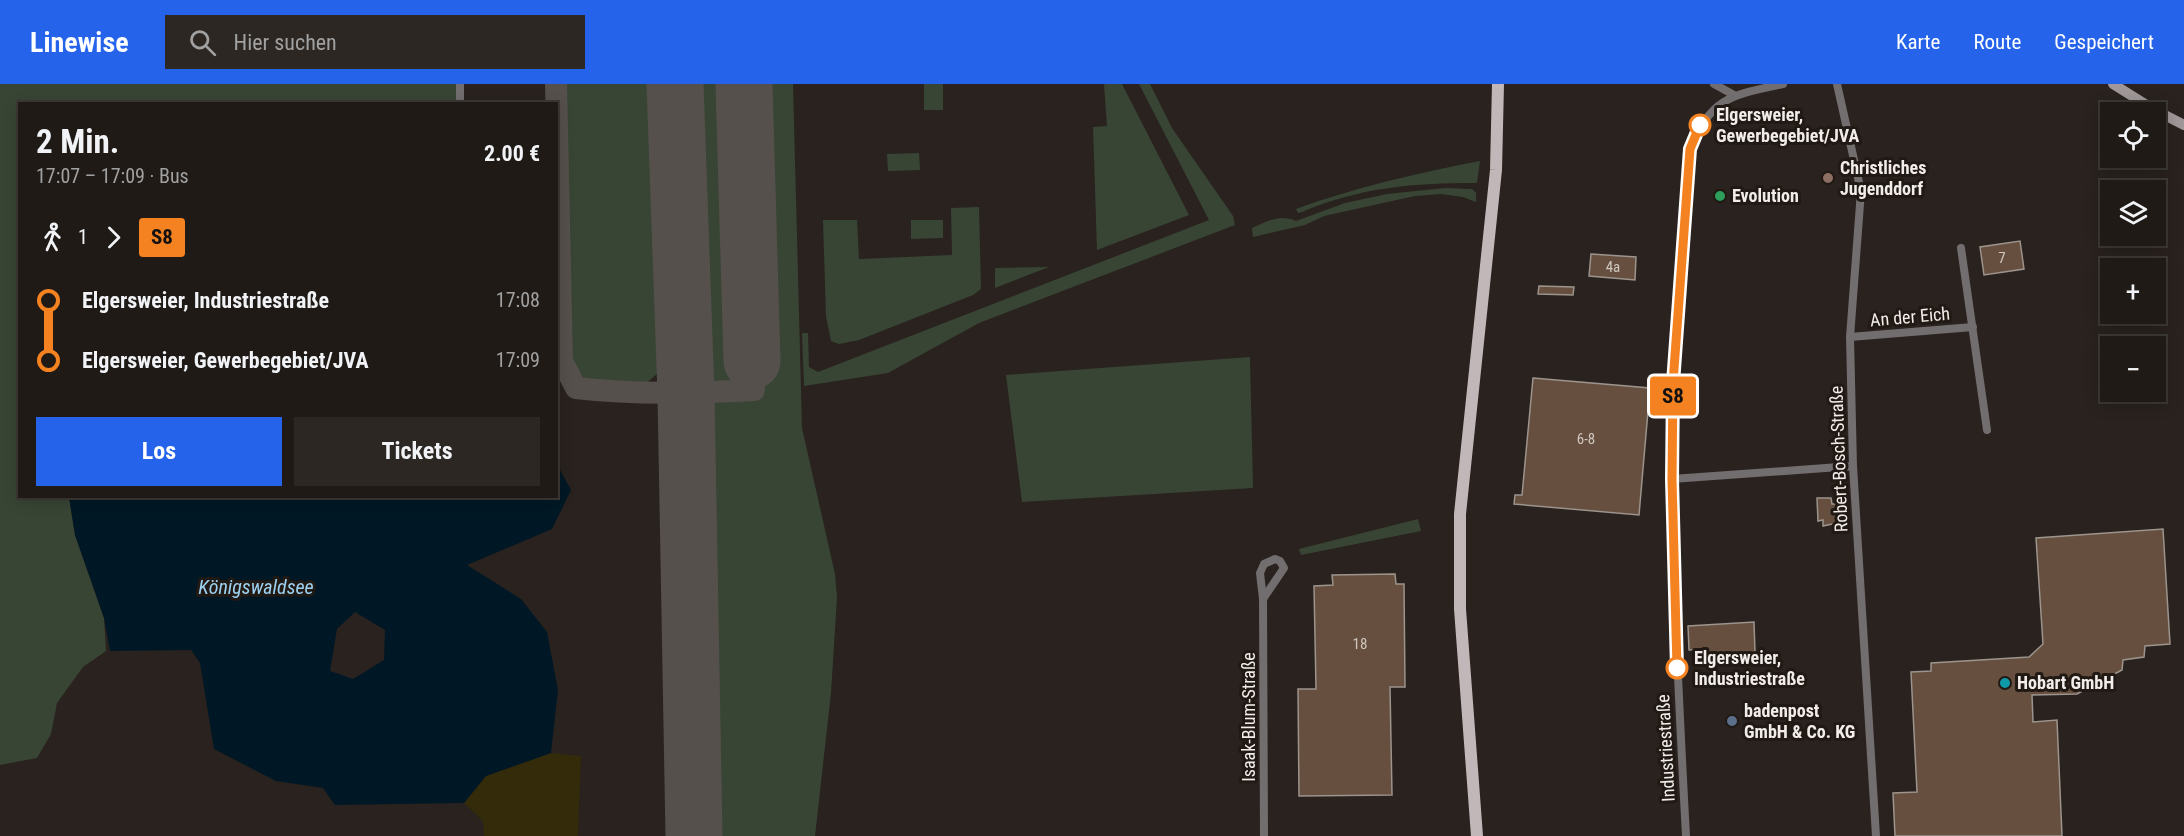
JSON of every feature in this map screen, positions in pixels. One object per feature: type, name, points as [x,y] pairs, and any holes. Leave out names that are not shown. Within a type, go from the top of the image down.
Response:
[{"type":"main road","points":[[1477,836],[1460,609],[1460,514],[1496,162],[1498,84]]},
{"type":"street","points":[[460,84],[460,102]]},
{"type":"street","points":[[1714,84],[1734,95],[1783,84]]},
{"type":"street","name":"Robert-Bosch-Straße","points":[[1838,84],[1861,191],[1850,337],[1853,466],[1876,836]]},
{"type":"street","points":[[2113,84],[2153,109],[2184,124]]},
{"type":"street","name":"Industriestraße","points":[[1686,836],[1676,639],[1672,479],[1673,383],[1690,149],[1700,125],[1713,110],[1734,95]]},
{"type":"street","name":"An der Eich","points":[[1961,248],[1987,430]]},
{"type":"street","name":"An der Eich","points":[[1850,337],[1973,327]]},
{"type":"street","points":[[1672,479],[1853,466]]},
{"type":"street","name":"Isaak-Blum-Straße","points":[[1263,599],[1284,568],[1280,561],[1275,559],[1264,564],[1260,573],[1263,599],[1264,836]]},
{"type":"green space","points":[[0,84],[460,84],[460,102],[18,102],[18,498],[69,498],[75,535],[104,618],[106,651],[83,667],[57,703],[51,734],[37,758],[0,765]]},
{"type":"green space","points":[[560,84],[660,84],[668,365],[645,384],[585,380],[568,359]]},
{"type":"green space","points":[[687,84],[793,84],[802,428],[835,574],[837,597],[831,693],[815,836],[708,836]]},
{"type":"green space","points":[[924,84],[943,84],[943,110],[924,110]]},
{"type":"green space","points":[[1104,84],[1122,84],[1189,215],[1097,250],[1093,127],[1107,126]]},
{"type":"green space","points":[[1139,84],[1150,84],[1172,128],[1233,216],[1235,225],[979,323],[888,373],[804,386],[802,333],[808,333],[809,367],[818,372],[1209,220]]},
{"type":"green space","points":[[919,153],[920,170],[888,171],[887,154]]},
{"type":"green space","points":[[1480,161],[1477,183],[1388,188],[1345,197],[1298,213],[1296,209],[1387,181]]},
{"type":"green space","points":[[1445,188],[1472,189],[1476,193],[1476,202],[1463,197],[1441,194],[1415,196],[1324,216],[1305,225],[1253,237],[1252,228],[1274,219],[1284,218],[1296,221],[1345,203],[1387,194]]},
{"type":"green space","points":[[979,207],[981,289],[973,295],[859,340],[839,344],[831,341],[826,316],[823,220],[857,220],[859,259],[952,255],[951,208]]},
{"type":"green space","points":[[911,220],[943,220],[943,238],[911,239]]},
{"type":"green space","points":[[1049,267],[995,288],[995,268]]},
{"type":"green space","points":[[1250,357],[1253,488],[1022,502],[1006,375]]},
{"type":"green space","points":[[1418,519],[1421,531],[1301,555],[1299,549]]},
{"type":"sand","points":[[551,753],[581,756],[578,836],[484,836],[483,821],[464,803],[486,776]]},
{"type":"water","name":"Königswaldsee","points":[[558,470],[560,470],[571,490],[552,529],[467,565],[521,599],[547,632],[558,690],[551,753],[486,776],[464,803],[335,805],[323,788],[276,781],[214,749],[200,663],[191,650],[110,651],[104,618],[75,535],[69,498],[558,498]],"holes":[[[355,612],[385,630],[384,660],[353,679],[330,671],[337,629]]]},
{"type":"building","points":[[2020,241],[2024,269],[1984,275],[1980,247]]},
{"type":"building","points":[[1591,254],[1636,257],[1635,280],[1589,276]]},
{"type":"building","points":[[1539,286],[1574,287],[1573,295],[1538,294]]},
{"type":"building","points":[[1533,378],[1650,388],[1639,515],[1514,504],[1515,495],[1522,495]]},
{"type":"building","points":[[1817,498],[1831,498],[1832,504],[1839,504],[1839,512],[1846,512],[1841,517],[1842,522],[1823,526],[1823,520],[1818,521]]},
{"type":"building","name":"Hobart GmbH","points":[[2163,529],[2170,644],[2145,646],[2144,657],[2123,660],[2122,670],[2077,694],[2032,695],[2033,722],[2057,720],[2062,836],[1895,836],[1893,793],[1917,792],[1911,672],[1931,671],[1931,663],[2029,657],[2043,644],[2036,538]]},
{"type":"building","points":[[1395,574],[1396,584],[1404,584],[1405,687],[1390,687],[1392,795],[1299,796],[1298,689],[1316,689],[1314,586],[1333,585],[1332,575]]},
{"type":"building","points":[[1754,622],[1755,652],[1704,655],[1703,649],[1689,650],[1688,626]]},
{"type":"taxiway","points":[[556,84],[556,102]]},
{"type":"taxiway","points":[[558,176],[562,361],[576,388],[665,393],[754,390],[752,361]]},
{"type":"runway","points":[[675,84],[686,394],[694,836]]},
{"type":"runway","points":[[744,84],[752,361]]},
{"type":"bus line","name":"S8","points":[[1677,668],[1672,479],[1673,383],[1690,149],[1700,125]]},
{"type":"place","name":"Elgersweier, Gewerbegebiet/JVA","points":[[1700,125]]},
{"type":"place","name":"Christliches Jugenddorf","points":[[1828,178]]},
{"type":"place","name":"Evolution","points":[[1720,196]]},
{"type":"place","name":"Elgersweier, Industriestraße","points":[[1677,668]]},
{"type":"place","name":"Hobart GmbH","points":[[2005,683]]},
{"type":"place","name":"badenpost GmbH & Co. KG","points":[[1732,721]]}]
